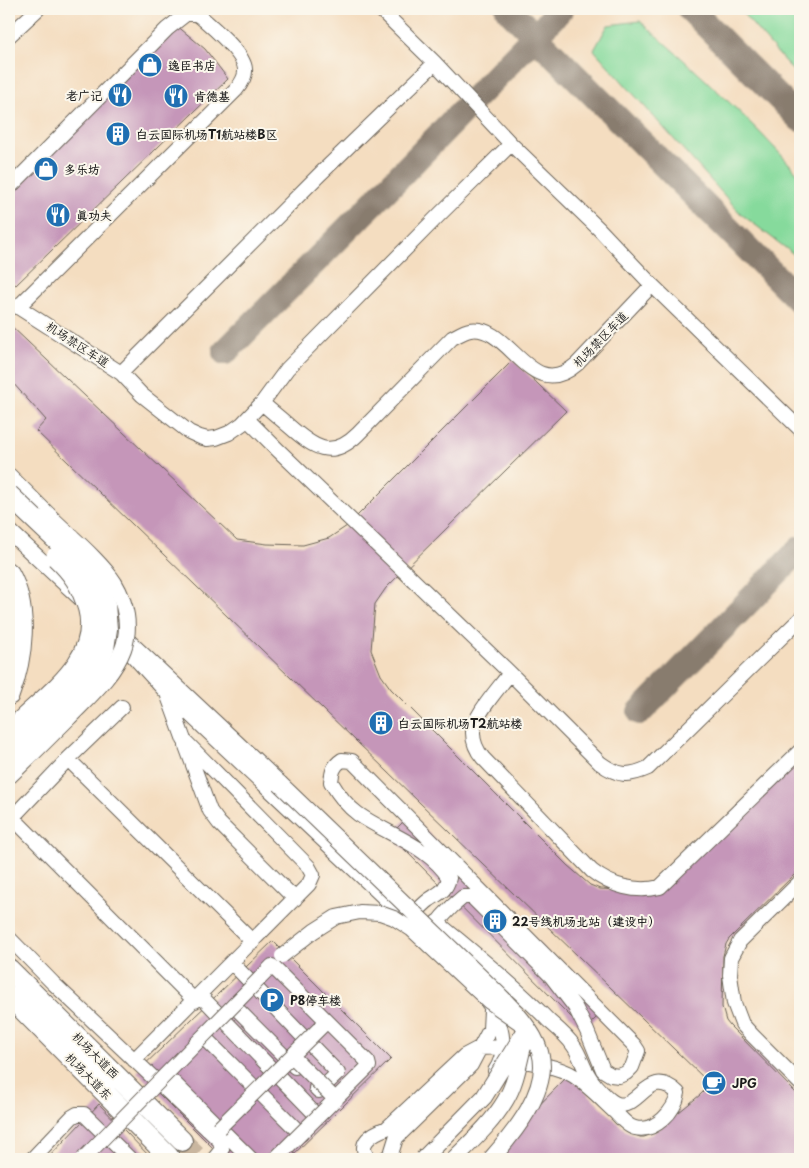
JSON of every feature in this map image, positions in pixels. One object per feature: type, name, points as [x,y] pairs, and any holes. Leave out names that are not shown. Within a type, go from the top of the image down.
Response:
[{"type":"highway","points":[[9,495],[87,569],[98,586],[105,604],[107,629],[104,649],[92,673],[9,761]]},
{"type":"highway","points":[[9,511],[76,578],[83,591],[89,614],[90,630],[86,646],[78,663],[69,675],[9,733]]},
{"type":"highway","points":[[9,573],[18,597],[21,639],[18,663],[9,695]]},
{"type":"highway","points":[[9,958],[34,994]]},
{"type":"highway","name":"机场大道西","points":[[9,969],[182,1141]]},
{"type":"highway","name":"机场大道东","points":[[9,996],[169,1157]]},
{"type":"main road","points":[[9,476],[93,559],[113,582],[122,600],[126,614],[127,629],[124,649],[107,677],[9,776]]},
{"type":"main road","points":[[9,531],[280,784],[514,1010],[527,1028],[540,1052],[542,1072],[539,1088],[530,1106],[510,1137],[491,1159]]},
{"type":"main road","points":[[423,1159],[484,1097],[527,1028]]},
{"type":"main road","points":[[454,1159],[484,1129],[506,1100],[514,1082],[527,1028]]},
{"type":"street","points":[[9,36],[38,9]]},
{"type":"street","points":[[380,9],[435,63],[511,144],[800,429]]},
{"type":"street","name":"机场禁区车道","points":[[9,188],[167,29],[186,14],[196,14],[201,17],[238,54],[244,63],[245,76],[236,90],[13,303],[122,373],[142,395],[189,432],[207,439],[223,436],[242,424],[262,403],[309,444],[326,449],[336,449],[350,443],[452,338],[470,330],[485,331],[502,342],[529,366],[543,373],[556,375],[570,370],[577,364],[652,285]]},
{"type":"street","points":[[122,373],[319,175],[435,63]]},
{"type":"street","points":[[262,403],[287,370],[511,144]]},
{"type":"street","points":[[247,419],[510,673],[600,763],[610,770],[624,775],[636,774],[648,768],[800,620]]},
{"type":"street","points":[[76,593],[167,693],[428,938],[465,975],[491,1006],[500,1027],[503,1047],[499,1066],[484,1088],[463,1112],[417,1159]]},
{"type":"street","points":[[510,673],[478,718],[472,732],[475,748],[592,871],[603,880],[618,885],[639,890],[660,887],[800,751]]},
{"type":"street","points":[[167,693],[210,811],[219,823],[295,899]]},
{"type":"street","points":[[122,708],[68,759],[11,819],[236,1032],[318,1117]]},
{"type":"street","points":[[134,1060],[232,964],[312,880],[312,871],[308,866],[184,740]]},
{"type":"street","points":[[68,759],[253,942]]},
{"type":"street","points":[[342,760],[352,761],[634,1046],[638,1052],[636,1060],[626,1074],[619,1076],[610,1075],[603,1070],[588,1031],[575,1007],[551,976],[472,897],[449,878],[443,868],[425,854],[358,814],[340,796],[330,782],[332,770],[336,763],[342,760]]},
{"type":"street","points":[[408,920],[428,901],[447,887],[449,878]]},
{"type":"street","points":[[800,882],[740,941],[731,958],[730,975],[734,1003],[742,1024],[800,1082]]},
{"type":"street","points":[[428,938],[437,922],[448,909],[462,897],[472,897]]},
{"type":"street","points":[[85,1159],[272,966],[314,931],[336,916],[360,912],[380,912],[394,918],[411,929],[488,1001],[527,1028]]},
{"type":"street","points":[[437,922],[534,1005],[573,1045],[588,1075],[610,1100],[621,1104],[629,1104],[652,1085],[660,1082],[670,1085],[678,1093],[677,1100],[660,1121],[649,1129],[634,1128],[573,1075],[529,1062],[513,1060],[499,1066]]},
{"type":"street","points":[[9,938],[53,983],[220,1141],[222,1149],[220,1154],[214,1159]]},
{"type":"street","points":[[232,964],[338,1073],[319,1092],[234,1006]]},
{"type":"street","points":[[272,966],[369,1064],[368,1068],[275,1159]]},
{"type":"street","points":[[255,984],[353,1083]]},
{"type":"street","points":[[385,1159],[391,1154],[396,1138],[471,1065],[490,1029],[491,1006]]},
{"type":"street","points":[[219,1128],[327,1021]]},
{"type":"street","points":[[204,1038],[300,1134]]},
{"type":"street","points":[[369,1159],[364,1154],[364,1146],[367,1139],[372,1134],[388,1128],[464,1056],[479,1048],[503,1047]]},
{"type":"street","points":[[292,1056],[336,1100]]},
{"type":"street","points":[[166,1075],[251,1159]]},
{"type":"street","points":[[32,1159],[72,1117],[84,1114],[130,1159]]},
{"type":"street","points":[[102,1140],[122,1159]]},
{"type":"green space","points":[[739,9],[800,9],[800,79]]},
{"type":"green space","points":[[640,21],[743,115],[800,176],[800,259],[741,214],[594,50],[608,25]]},
{"type":"building","name":"白云国际机场T1航站楼B区","points":[[176,25],[205,49],[228,79],[16,285],[9,280],[9,190]]},
{"type":"building","name":"白云国际机场T2航站楼","points":[[9,324],[237,540],[267,544],[303,545],[329,538],[347,526],[513,360],[566,411],[386,588],[375,604],[371,650],[381,675],[391,689],[567,865],[590,885],[600,889],[653,891],[800,756],[800,869],[726,944],[723,956],[722,1007],[726,1021],[730,1026],[800,1097],[800,1159],[486,1159],[569,1075],[626,1131],[640,1137],[652,1134],[700,1095],[704,1091],[706,1080],[36,431],[46,420],[12,382],[9,385]]},
{"type":"building","name":"22号线机场北站（建设中）","points":[[410,815],[604,1010],[584,1030],[390,835]]},
{"type":"building","name":"P8停车楼","points":[[273,941],[391,1059],[289,1159],[224,1159],[137,1072]]},
{"type":"building","points":[[99,1104],[152,1159],[47,1159]]},
{"type":"taxiway","points":[[508,9],[800,301]]},
{"type":"taxiway","points":[[225,352],[388,188],[561,9]]},
{"type":"taxiway","points":[[690,9],[800,119]]},
{"type":"taxiway","points":[[640,712],[800,549]]},
{"type":"tunnel","points":[[182,1141],[201,1159]]},
{"type":"place","name":"逸臣书店","points":[[150,65]]},
{"type":"place","name":"老广记","points":[[120,95]]},
{"type":"place","name":"肯德基","points":[[176,96]]},
{"type":"place","name":"白云国际机场T1航站楼B区","points":[[118,134]]},
{"type":"place","name":"多乐坊","points":[[46,169]]},
{"type":"place","name":"真功夫","points":[[58,215]]},
{"type":"place","name":"白云国际机场T2航站楼","points":[[381,723]]},
{"type":"place","name":"22号线机场北站（建设中）","points":[[495,921]]},
{"type":"place","name":"P8停车楼","points":[[272,1000]]},
{"type":"place","name":"JPG","points":[[714,1083]]}]
